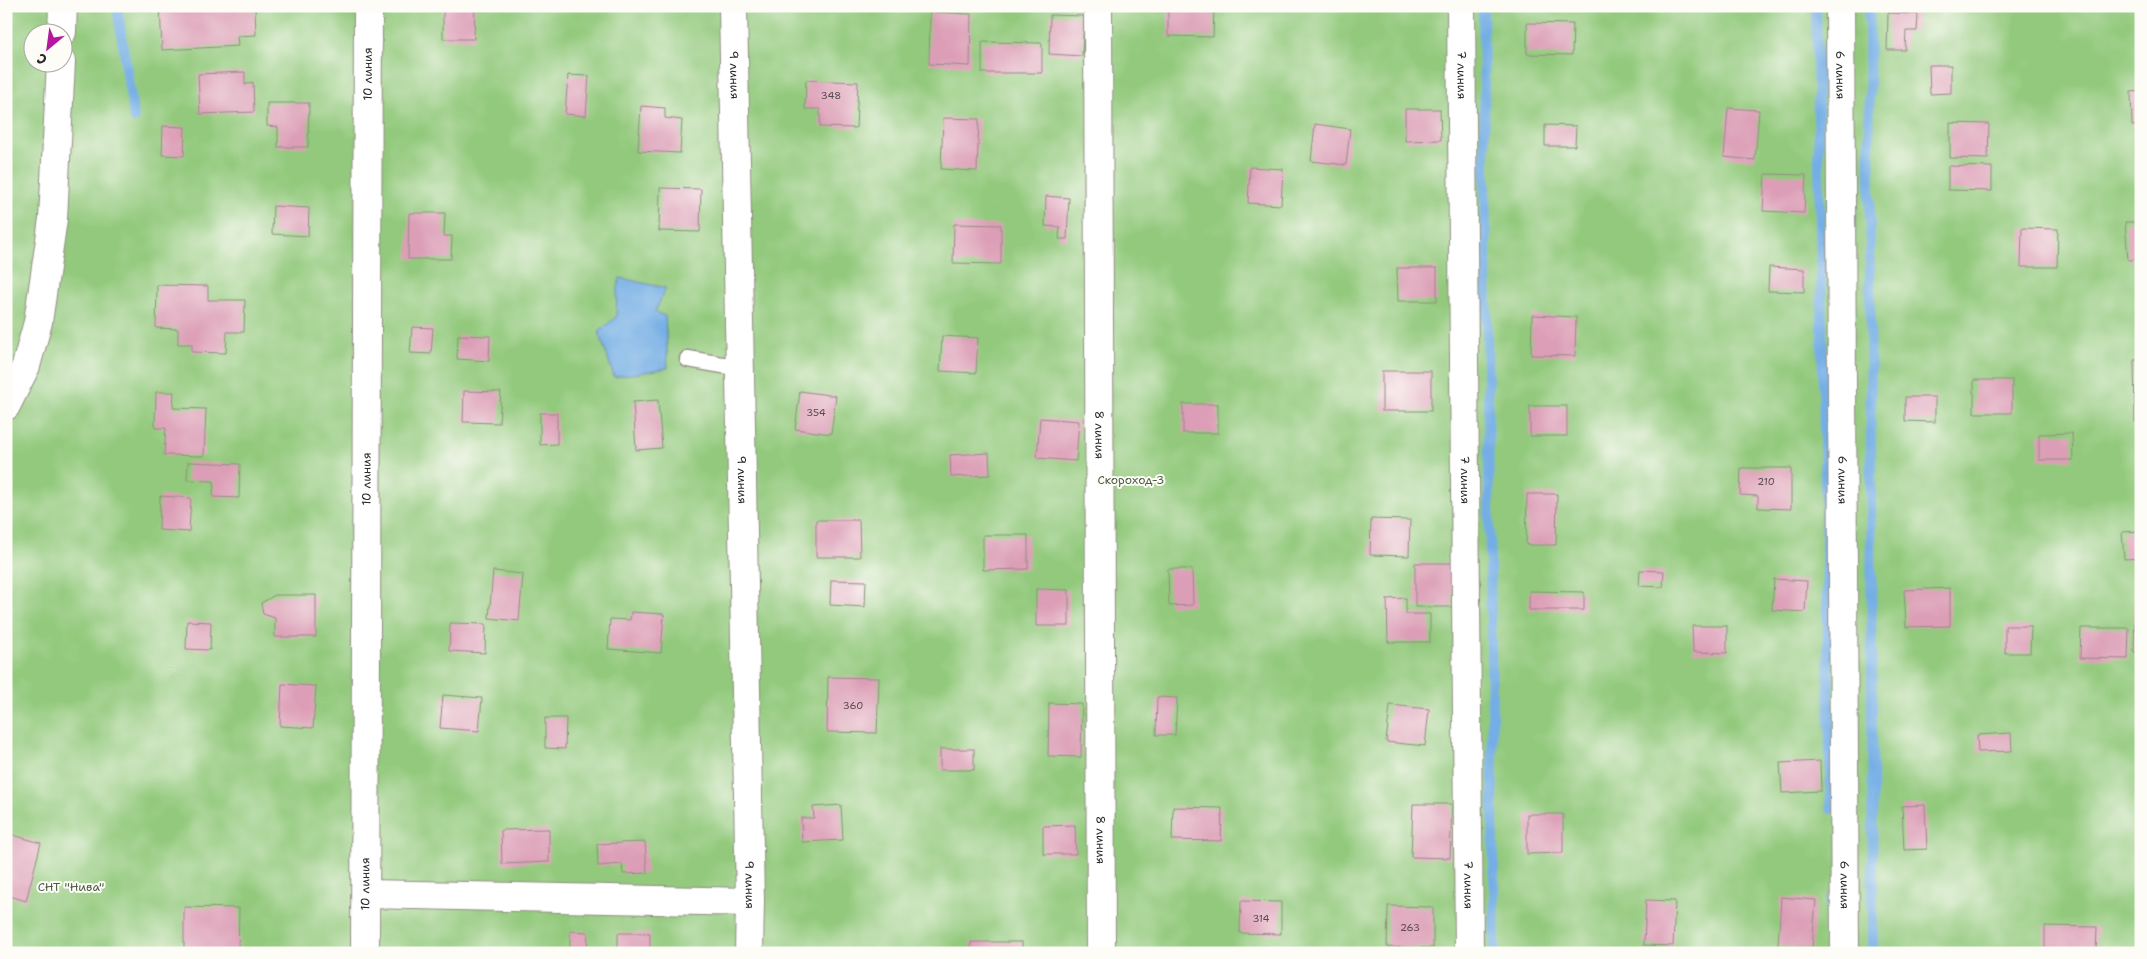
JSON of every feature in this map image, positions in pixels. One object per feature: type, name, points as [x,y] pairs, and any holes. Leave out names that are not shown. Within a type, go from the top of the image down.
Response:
[{"type":"street","points":[[62,22],[63,6]]},
{"type":"street","name":"10 линия","points":[[365,953],[368,6]]},
{"type":"street","name":"9 линия","points":[[733,6],[750,902],[749,953]]},
{"type":"street","name":"8 линия","points":[[1098,6],[1102,953]]},
{"type":"street","name":"7 линия","points":[[1461,6],[1469,953]]},
{"type":"street","name":"6 линия","points":[[1840,6],[1845,953]]},
{"type":"street","points":[[6,406],[16,362],[38,322],[53,219],[60,72]]},
{"type":"street","points":[[366,894],[750,902]]},
{"type":"lane","points":[[688,359],[740,368]]},
{"type":"green space","name":"Скороход-3","points":[[6,6],[2141,6],[2141,953],[6,953]]},
{"type":"water","points":[[620,278],[666,288],[655,312],[665,316],[668,368],[614,377],[599,332],[616,317]]},
{"type":"building","points":[[160,6],[255,7],[256,35],[237,36],[238,46],[162,50]]},
{"type":"building","points":[[443,6],[475,6],[474,39],[443,39]]},
{"type":"building","points":[[1168,6],[1214,6],[1213,37],[1168,36]]},
{"type":"building","points":[[2025,6],[2076,6],[2076,9],[2025,10]]},
{"type":"building","points":[[930,12],[971,14],[970,66],[929,64]]},
{"type":"building","points":[[1888,13],[1918,14],[1917,31],[1906,31],[1905,50],[1887,50]]},
{"type":"building","points":[[1050,15],[1084,16],[1082,56],[1049,54]]},
{"type":"building","points":[[1527,23],[1573,24],[1572,55],[1527,54]]},
{"type":"building","points":[[982,42],[1042,43],[1042,73],[982,73]]},
{"type":"building","points":[[1929,65],[1951,65],[1951,93],[1930,94]]},
{"type":"building","points":[[245,72],[245,85],[253,82],[254,112],[200,114],[198,74]]},
{"type":"building","points":[[568,75],[589,76],[586,116],[565,114]]},
{"type":"building","points":[[806,80],[858,82],[856,128],[820,127],[820,109],[805,109]]},
{"type":"building","points":[[2141,91],[2141,125],[2132,126],[2131,92]]},
{"type":"building","points":[[267,103],[309,103],[308,147],[278,147],[278,127],[267,126]]},
{"type":"building","points":[[641,106],[665,108],[665,118],[682,120],[680,153],[638,151]]},
{"type":"building","points":[[1728,108],[1759,110],[1755,160],[1724,157]]},
{"type":"building","points":[[1405,109],[1440,109],[1441,140],[1405,141]]},
{"type":"building","points":[[943,118],[979,119],[977,171],[941,169]]},
{"type":"building","points":[[1950,123],[1989,124],[1988,159],[1950,158]]},
{"type":"building","points":[[1315,124],[1350,129],[1346,165],[1311,161]]},
{"type":"building","points":[[1545,125],[1576,126],[1575,146],[1545,146]]},
{"type":"building","points":[[163,126],[185,127],[184,156],[162,155]]},
{"type":"building","points":[[1948,166],[1992,167],[1992,191],[1948,190]]},
{"type":"building","points":[[1250,167],[1283,169],[1281,205],[1248,203]]},
{"type":"building","points":[[1765,174],[1806,175],[1804,213],[1763,211]]},
{"type":"building","points":[[660,188],[701,189],[700,232],[659,231]]},
{"type":"building","points":[[1046,196],[1069,198],[1067,239],[1059,239],[1060,227],[1045,226]]},
{"type":"building","points":[[273,206],[309,208],[308,236],[272,234]]},
{"type":"building","points":[[409,213],[445,213],[444,236],[452,236],[451,259],[408,259]]},
{"type":"building","points":[[2125,222],[2141,222],[2141,259],[2128,260]]},
{"type":"building","points":[[954,224],[1001,225],[1001,264],[953,263]]},
{"type":"building","points":[[2022,228],[2058,229],[2057,267],[2021,267]]},
{"type":"building","points":[[1769,267],[1804,269],[1804,292],[1768,291]]},
{"type":"building","points":[[1397,268],[1437,268],[1437,301],[1398,301]]},
{"type":"building","points":[[157,285],[208,286],[208,300],[245,300],[244,332],[227,332],[226,353],[192,352],[192,344],[178,344],[178,329],[156,328]]},
{"type":"building","points":[[1532,315],[1576,317],[1575,356],[1531,355]]},
{"type":"building","points":[[412,327],[433,328],[431,354],[410,353]]},
{"type":"building","points":[[458,335],[490,336],[489,361],[457,359]]},
{"type":"building","points":[[942,336],[978,338],[976,373],[940,371]]},
{"type":"building","points":[[2134,360],[2141,360],[2141,422],[2135,422]]},
{"type":"building","points":[[1382,371],[1431,371],[1431,411],[1382,411]]},
{"type":"building","points":[[1974,380],[2012,380],[2012,413],[1974,413]]},
{"type":"building","points":[[464,391],[501,392],[499,423],[463,422]]},
{"type":"building","points":[[800,391],[836,396],[831,434],[795,429]]},
{"type":"building","points":[[156,392],[174,392],[173,408],[206,409],[204,456],[164,455],[166,428],[155,428]]},
{"type":"building","points":[[1905,397],[1935,397],[1935,422],[1905,421]]},
{"type":"building","points":[[658,400],[662,448],[636,450],[633,402]]},
{"type":"building","points":[[1183,404],[1218,404],[1218,433],[1183,433]]},
{"type":"building","points":[[1530,406],[1567,406],[1567,436],[1530,436]]},
{"type":"building","points":[[540,413],[557,413],[557,444],[540,445]]},
{"type":"building","points":[[1040,418],[1079,421],[1076,461],[1037,458]]},
{"type":"building","points":[[2072,433],[2073,460],[2039,460],[2039,434]]},
{"type":"building","points":[[989,453],[990,475],[951,477],[950,455]]},
{"type":"building","points":[[188,462],[240,464],[239,498],[213,497],[214,481],[187,480]]},
{"type":"building","points":[[1741,468],[1791,468],[1791,509],[1758,508],[1758,496],[1740,495]]},
{"type":"building","points":[[1527,494],[1557,494],[1556,545],[1526,545]]},
{"type":"building","points":[[160,496],[191,498],[189,532],[159,530]]},
{"type":"building","points":[[1371,519],[1410,520],[1409,556],[1370,555]]},
{"type":"building","points":[[816,520],[859,520],[860,557],[816,557]]},
{"type":"building","points":[[2141,531],[2141,558],[2124,559],[2122,532]]},
{"type":"building","points":[[983,535],[1028,535],[1028,569],[983,570]]},
{"type":"building","points":[[1415,563],[1452,563],[1453,607],[1415,607]]},
{"type":"building","points":[[1168,569],[1192,569],[1193,605],[1169,606]]},
{"type":"building","points":[[1640,570],[1664,571],[1663,587],[1639,586]]},
{"type":"building","points":[[493,571],[523,574],[519,621],[489,618]]},
{"type":"building","points":[[1774,579],[1807,581],[1805,612],[1772,610]]},
{"type":"building","points":[[831,580],[866,581],[865,607],[830,605]]},
{"type":"building","points":[[1950,588],[1950,626],[1906,627],[1904,590]]},
{"type":"building","points":[[1036,589],[1069,590],[1069,626],[1036,626]]},
{"type":"building","points":[[1529,591],[1584,592],[1584,610],[1529,610]]},
{"type":"building","points":[[275,595],[316,595],[316,637],[275,637],[275,618],[263,614],[261,603]]},
{"type":"building","points":[[1406,598],[1406,614],[1430,614],[1430,642],[1388,642],[1387,599]]},
{"type":"building","points":[[2135,601],[2141,601],[2141,652],[2134,652]]},
{"type":"building","points":[[631,612],[664,614],[661,653],[608,649],[610,619],[630,620]]},
{"type":"building","points":[[187,621],[211,622],[210,650],[186,649]]},
{"type":"building","points":[[450,623],[486,624],[485,653],[449,651]]},
{"type":"building","points":[[1692,626],[1727,626],[1727,653],[1693,652]]},
{"type":"building","points":[[2005,626],[2031,626],[2030,653],[2005,653]]},
{"type":"building","points":[[2081,628],[2129,628],[2128,659],[2080,658]]},
{"type":"building","points":[[828,677],[879,678],[877,733],[827,732]]},
{"type":"building","points":[[282,684],[316,686],[313,728],[280,726]]},
{"type":"building","points":[[443,695],[482,698],[479,731],[440,728]]},
{"type":"building","points":[[1157,697],[1177,698],[1175,735],[1156,735]]},
{"type":"building","points":[[1049,703],[1082,704],[1081,757],[1048,756]]},
{"type":"building","points":[[1390,705],[1429,709],[1425,746],[1386,742]]},
{"type":"building","points":[[545,718],[566,718],[565,749],[545,748]]},
{"type":"building","points":[[2011,733],[2012,751],[1978,752],[1977,735]]},
{"type":"building","points":[[940,749],[974,749],[974,770],[940,770]]},
{"type":"building","points":[[1820,761],[1821,791],[1782,793],[1780,763]]},
{"type":"building","points":[[1413,804],[1452,804],[1450,858],[1411,857]]},
{"type":"building","points":[[841,805],[843,840],[802,842],[801,818],[814,818],[813,807]]},
{"type":"building","points":[[1925,805],[1927,849],[1904,850],[1902,806]]},
{"type":"building","points":[[1173,807],[1222,808],[1221,841],[1172,840]]},
{"type":"building","points":[[1527,814],[1563,814],[1563,853],[1527,854]]},
{"type":"building","points":[[2139,822],[2141,823],[2141,856],[2138,856]]},
{"type":"building","points":[[1075,825],[1076,854],[1043,854],[1043,826]]},
{"type":"building","points":[[549,829],[549,862],[502,864],[501,830]]},
{"type":"building","points":[[6,833],[41,843],[26,901],[6,895]]},
{"type":"building","points":[[645,842],[647,873],[623,874],[622,864],[598,866],[597,844]]},
{"type":"building","points":[[1781,897],[1816,900],[1812,949],[1778,946]]},
{"type":"building","points":[[1646,900],[1675,901],[1673,946],[1644,945]]},
{"type":"building","points":[[1241,901],[1281,902],[1281,934],[1240,933]]},
{"type":"building","points":[[1388,906],[1433,907],[1433,948],[1387,947]]},
{"type":"building","points":[[184,907],[239,908],[238,953],[184,953]]},
{"type":"building","points":[[2045,926],[2097,927],[2096,953],[2045,953]]},
{"type":"building","points":[[570,931],[588,932],[587,953],[570,953]]},
{"type":"building","points":[[618,933],[650,933],[650,952],[618,953]]},
{"type":"building","points":[[971,942],[1022,942],[1022,953],[971,953]]},
{"type":"waterway","points":[[117,6],[134,118]]},
{"type":"waterway","points":[[1483,6],[1495,953]]},
{"type":"waterway","points":[[1816,6],[1831,809]]},
{"type":"waterway","points":[[1869,6],[1873,953]]},
{"type":"waterway","points":[[1831,899],[1831,953]]},
{"type":"park label","name":"СНТ \"Нива\"","points":[[71,887]]}]
